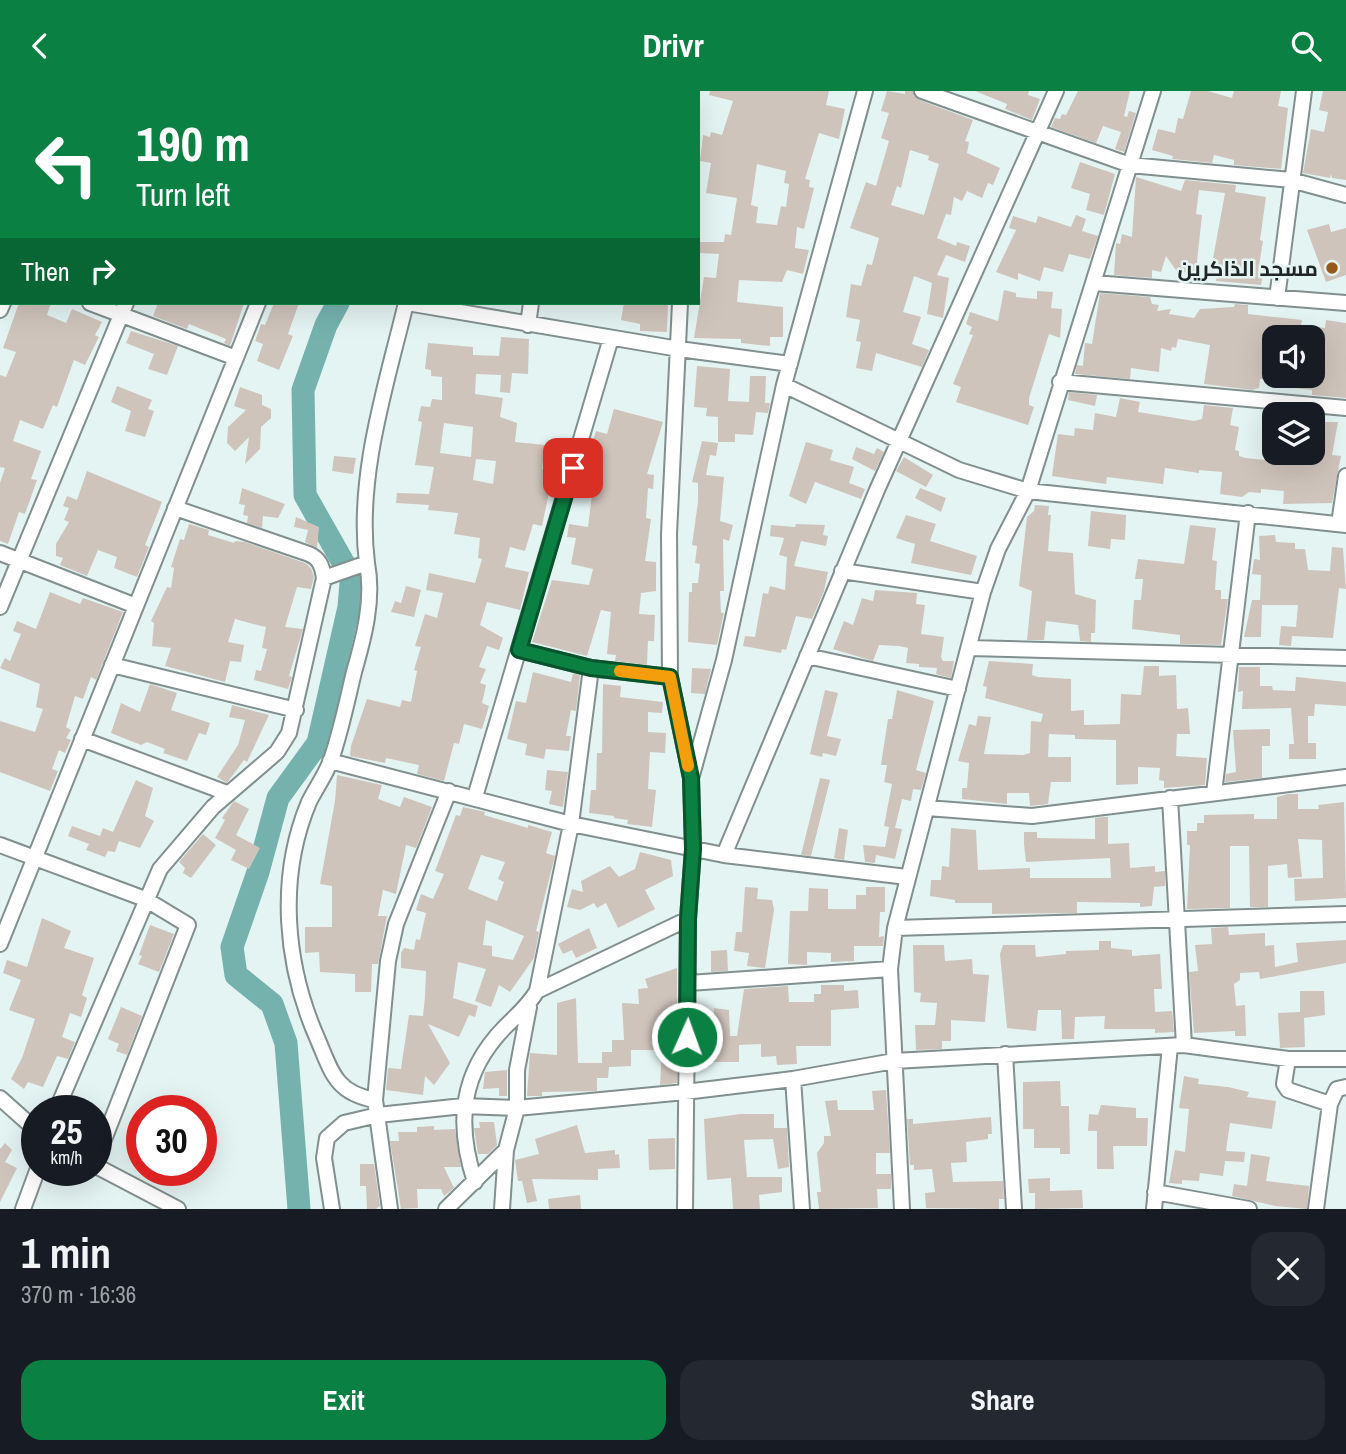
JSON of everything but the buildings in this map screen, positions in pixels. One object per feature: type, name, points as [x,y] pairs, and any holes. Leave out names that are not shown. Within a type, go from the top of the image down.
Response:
[{"type":"street","points":[[691,778],[724,660],[784,385],[865,91]]},
{"type":"street","points":[[922,91],[1130,165],[1291,180],[1346,195]]},
{"type":"street","points":[[724,855],[842,571],[1056,91]]},
{"type":"street","points":[[902,1209],[890,969],[895,928],[983,592],[998,549],[1028,491],[1153,91]]},
{"type":"street","points":[[1277,298],[1304,91]]},
{"type":"street","points":[[1094,283],[1346,303]]},
{"type":"street","points":[[101,305],[124,309],[236,358]]},
{"type":"street","points":[[0,944],[257,305]]},
{"type":"street","points":[[377,1107],[340,1085],[312,1027],[292,966],[289,908],[298,841],[309,802],[330,761],[364,636],[370,588],[364,525],[369,482],[381,408],[407,305]]},
{"type":"street","points":[[418,305],[679,349],[790,364]]},
{"type":"street","points":[[528,325],[531,305]]},
{"type":"street","points":[[680,305],[669,534],[670,677],[691,778],[693,849],[688,919],[685,1209]]},
{"type":"street","points":[[0,607],[124,309]]},
{"type":"street","points":[[475,797],[611,338]]},
{"type":"street","points":[[1060,382],[1346,408]]},
{"type":"street","points":[[784,385],[959,470],[1028,491],[1342,524],[1346,476]]},
{"type":"street","points":[[63,1095],[145,899],[173,852],[227,793],[276,752],[289,733],[324,578],[317,558],[175,508]]},
{"type":"street","points":[[1214,793],[1248,513]]},
{"type":"street","points":[[0,553],[136,606]]},
{"type":"street","points":[[324,578],[367,563]]},
{"type":"street","points":[[842,571],[983,592]]},
{"type":"street","points":[[969,648],[1346,658]]},
{"type":"street","points":[[519,650],[591,668],[670,677]]},
{"type":"street","points":[[807,656],[958,689]]},
{"type":"street","points":[[112,665],[296,710]]},
{"type":"street","points":[[475,1182],[464,1145],[463,1106],[484,1056],[503,1028],[529,1005],[537,991],[571,824],[591,668]]},
{"type":"street","points":[[82,739],[227,793]]},
{"type":"street","points":[[330,761],[571,824],[693,849],[907,877]]},
{"type":"street","points":[[927,809],[1032,816],[1346,777]]},
{"type":"street","points":[[390,1209],[377,1107],[384,989],[396,924],[449,791]]},
{"type":"street","points":[[1154,1209],[1177,1046],[1177,920],[1170,798]]},
{"type":"street","points":[[0,845],[145,899],[188,925],[112,1119]]},
{"type":"street","points":[[895,928],[1346,913]]},
{"type":"street","points":[[537,991],[688,919]]},
{"type":"street","points":[[689,983],[890,969]]},
{"type":"street","points":[[502,1209],[506,1150],[517,1108],[517,1070],[529,1005]]},
{"type":"street","points":[[331,1209],[324,1158],[327,1138],[344,1123],[377,1107],[517,1108],[793,1079],[894,1061],[1177,1046],[1288,1059],[1346,1059]]},
{"type":"street","points":[[1004,1055],[1014,1209]]},
{"type":"street","points":[[1288,1059],[1285,1088],[1330,1104]]},
{"type":"street","points":[[793,1079],[802,1209]]},
{"type":"street","points":[[1316,1209],[1330,1104],[1338,1089],[1346,1087]]},
{"type":"street","points":[[0,1098],[21,1117]]},
{"type":"street","points":[[446,1209],[506,1150]]},
{"type":"street","points":[[112,1174],[178,1209]]},
{"type":"street","points":[[23,1209],[31,1186]]},
{"type":"street","points":[[1155,1192],[1248,1209]]},
{"type":"waterway","points":[[337,305],[326,325],[303,390],[305,495],[344,564]]},
{"type":"waterway","points":[[299,1209],[286,1043],[272,1004],[236,975],[232,947],[258,872],[278,798],[318,743],[349,607],[351,583]]},
{"type":"slow traffic","points":[[620,671],[670,677],[688,766]]},
{"type":"place","name":"مسجد الذاكرين","points":[[1332,268]]},
{"type":"route","points":[[573,468],[519,650],[591,668],[670,677],[691,778],[693,849],[688,919],[687,1037]]}]
